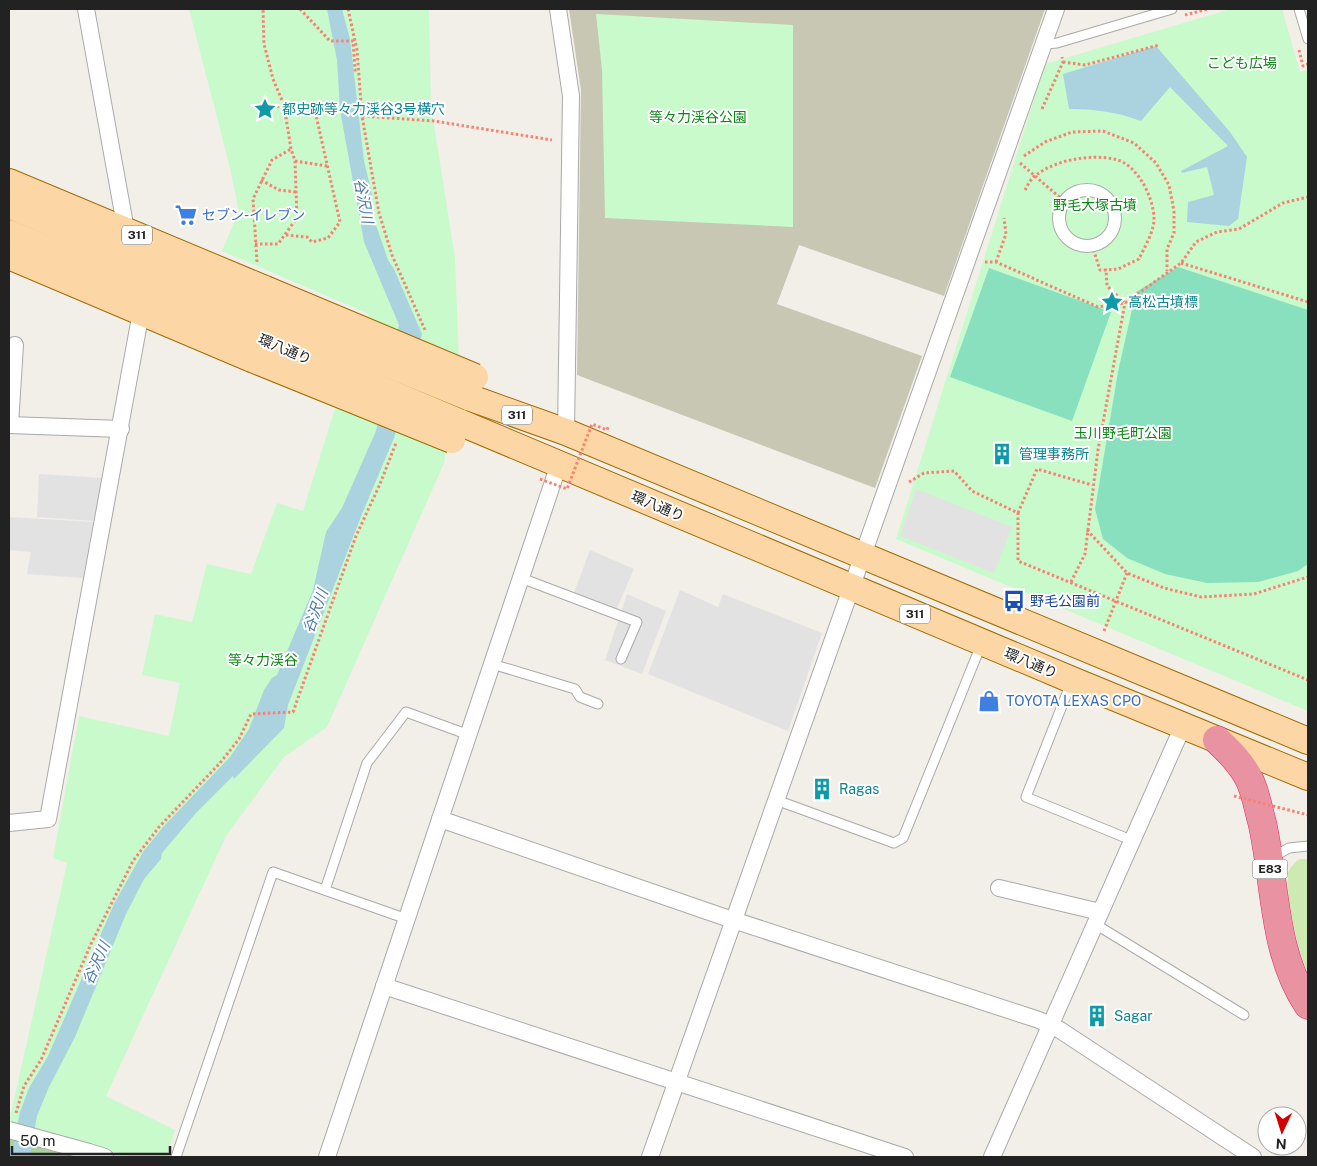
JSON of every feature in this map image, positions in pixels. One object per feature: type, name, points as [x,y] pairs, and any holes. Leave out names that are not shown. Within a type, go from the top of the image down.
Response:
[{"type":"highway","name":"E83","points":[[1217,740],[1231,753],[1250,781],[1263,827],[1280,936],[1290,968],[1308,1005]]},
{"type":"main road","name":"311","points":[[9,182],[126,230],[259,325]]},
{"type":"main road","name":"環八通り","points":[[9,205],[259,325],[456,431],[521,450],[550,472],[851,587],[1308,777]]},
{"type":"main road","name":"環八通り","points":[[9,232],[259,325],[471,387],[566,432],[1308,741]]},
{"type":"main road","name":"311","points":[[9,256],[141,312],[259,325]]},
{"type":"street","points":[[86,9],[126,230]]},
{"type":"street","points":[[557,9],[571,96],[566,432]]},
{"type":"street","points":[[650,1157],[732,920],[1056,9]]},
{"type":"street","points":[[1088,190],[1104,195],[1111,203],[1115,213],[1115,224],[1111,234],[1103,242],[1092,245],[1081,245],[1071,241],[1064,233],[1060,222],[1060,212],[1065,202],[1072,194],[1088,190]]},
{"type":"street","points":[[9,823],[48,818],[141,312]]},
{"type":"street","points":[[15,344],[10,425],[121,429]]},
{"type":"street","points":[[327,1157],[521,578],[550,472]]},
{"type":"street","points":[[992,1157],[1183,726]]},
{"type":"street","points":[[440,819],[732,920],[1030,1017],[1060,1030],[1253,1157]]},
{"type":"street","points":[[999,888],[1097,918]]},
{"type":"street","points":[[384,986],[904,1157]]},
{"type":"street","points":[[12,1125],[105,1157]]},
{"type":"lane","points":[[1044,44],[1057,43],[1172,9]]},
{"type":"lane","points":[[1299,9],[1308,39]]},
{"type":"lane","points":[[521,578],[637,622],[621,659]]},
{"type":"lane","points":[[776,800],[894,843],[903,838],[982,642]]},
{"type":"lane","points":[[492,664],[574,689],[580,697],[598,704]]},
{"type":"lane","points":[[1072,680],[1026,797],[1131,840]]},
{"type":"lane","points":[[325,890],[368,763],[406,712],[468,735]]},
{"type":"lane","points":[[1268,859],[1289,848],[1308,846]]},
{"type":"lane","points":[[176,1157],[273,872],[407,919]]},
{"type":"lane","points":[[1097,918],[1244,1015]]},
{"type":"path","points":[[255,244],[278,244],[297,218],[295,161],[291,150],[284,105],[273,79],[264,44],[263,9]]},
{"type":"path","points":[[300,9],[330,41],[353,40],[355,70],[358,70]]},
{"type":"path","points":[[1063,62],[1085,65],[1160,45]]},
{"type":"path","points":[[267,109],[284,105],[315,111],[340,222],[328,238],[312,242],[308,237],[285,235]]},
{"type":"path","points":[[362,116],[434,121],[570,143]]},
{"type":"path","points":[[1027,153],[1045,142],[1072,132],[1103,131],[1134,143],[1156,164],[1169,185],[1174,211],[1174,233],[1167,248],[1166,272]]},
{"type":"path","points":[[257,263],[253,199],[272,160],[291,150]]},
{"type":"path","points":[[1025,190],[1034,175],[1064,161],[1115,158],[1140,175],[1149,195],[1154,220],[1139,259],[1118,268],[1100,270],[1092,245]]},
{"type":"path","points":[[295,161],[327,166]]},
{"type":"path","points":[[1016,169],[1019,162],[1065,202]]},
{"type":"path","points":[[261,180],[279,190],[296,192]]},
{"type":"path","points":[[968,260],[996,262],[1098,307],[1125,303],[1181,263],[1196,242],[1217,232],[1239,229],[1283,203],[1308,197]]},
{"type":"path","points":[[996,262],[1006,234],[1004,213]]},
{"type":"path","points":[[1181,263],[1308,302]]},
{"type":"path","points":[[1106,270],[1107,286],[1125,303]]},
{"type":"path","points":[[1302,300],[1308,298]]},
{"type":"path","points":[[1071,582],[1084,554],[1092,484],[1125,303]]},
{"type":"path","points":[[550,472],[567,489],[592,424],[607,430],[609,425]]},
{"type":"path","points":[[1092,484],[1036,469],[1018,513],[1018,562],[1308,680]]},
{"type":"path","points":[[904,485],[924,473],[954,471],[972,491],[1018,513]]},
{"type":"path","points":[[1086,530],[1127,573],[1164,588],[1201,597],[1254,594],[1308,577]]},
{"type":"path","points":[[1102,635],[1127,573]]},
{"type":"path","points":[[12,1125],[24,1086],[41,1060],[91,944],[133,862],[159,827],[220,763],[239,738],[251,714],[293,712]]},
{"type":"path","points":[[1234,796],[1308,815]]},
{"type":"shaded area","points":[[569,9],[1045,9],[944,296],[799,245],[777,304],[922,356],[875,488],[577,375],[581,90]]},
{"type":"shaded area","points":[[39,474],[103,478],[93,521],[37,517]]},
{"type":"shaded area","points":[[916,489],[1012,527],[994,573],[900,536]]},
{"type":"shaded area","points":[[9,517],[93,522],[83,578],[27,574],[31,552],[9,550]]},
{"type":"shaded area","points":[[590,550],[634,569],[613,617],[571,601]]},
{"type":"shaded area","points":[[680,590],[718,607],[723,594],[822,633],[788,731],[648,674]]},
{"type":"shaded area","points":[[627,594],[666,611],[642,674],[605,660]]},
{"type":"green space","name":"等々力渓谷","points":[[189,9],[429,9],[431,106],[455,258],[459,363],[444,463],[327,727],[284,757],[226,836],[106,1096],[175,1130],[166,1157],[132,1157],[9,1122],[67,863],[53,858],[79,716],[169,736],[180,683],[142,675],[155,614],[192,622],[207,564],[251,574],[277,503],[303,511],[332,418],[369,314],[222,251],[239,211],[229,164]]},
{"type":"green space","name":"玉川野毛町公園","points":[[1231,9],[1282,9],[1300,72],[1308,70],[1308,711],[896,539],[1045,64]]},
{"type":"green space","name":"等々力渓谷公園","points":[[596,14],[793,25],[793,227],[605,218],[602,70]]},
{"type":"green space","points":[[1178,267],[1308,310],[1308,564],[1298,571],[1258,582],[1207,583],[1165,574],[1127,558],[1103,539],[1095,509],[1118,372],[1136,292]]},
{"type":"green space","points":[[989,268],[1111,312],[1072,421],[950,377]]},
{"type":"green space","points":[[1300,859],[1308,859],[1308,974],[1294,924],[1288,883],[1289,871]]},
{"type":"green space","points":[[9,1138],[73,1157],[9,1157]]},
{"type":"water","name":"谷沢川","points":[[327,9],[342,9],[350,39],[364,161],[372,194],[374,219],[388,260],[394,269],[422,334],[394,438],[362,514],[288,705],[284,728],[234,779],[233,776],[196,813],[162,853],[161,859],[144,879],[126,914],[75,1037],[49,1087],[37,1116],[30,1157],[9,1157],[9,1146],[13,1147],[20,1112],[29,1088],[48,1056],[114,904],[143,852],[163,827],[230,757],[249,729],[264,690],[272,678],[277,675],[313,590],[326,532],[342,508],[376,431],[399,325],[364,242],[340,110],[337,60]]},
{"type":"water","points":[[1156,46],[1230,132],[1247,157],[1238,219],[1229,226],[1187,222],[1188,202],[1214,195],[1207,167],[1182,173],[1181,171],[1228,146],[1170,87],[1141,121],[1106,112],[1069,109],[1063,74]]},
{"type":"place","name":"都史跡等々力渓谷3号横穴","points":[[265,109]]},
{"type":"place","name":"セブン-イレブン","points":[[186,215]]},
{"type":"place","name":"高松古墳標","points":[[1112,302]]},
{"type":"place","name":"管理事務所","points":[[1002,454]]},
{"type":"place","name":"野毛公園前","points":[[1014,601]]},
{"type":"place","name":"TOYOTA LEXAS CPO","points":[[989,701]]},
{"type":"place","name":"Ragas","points":[[822,789]]},
{"type":"place","name":"Sagar","points":[[1097,1016]]},
{"type":"park label","name":"こども広場","points":[[1242,63]]},
{"type":"park label","name":"野毛大塚古墳","points":[[1095,205]]}]
